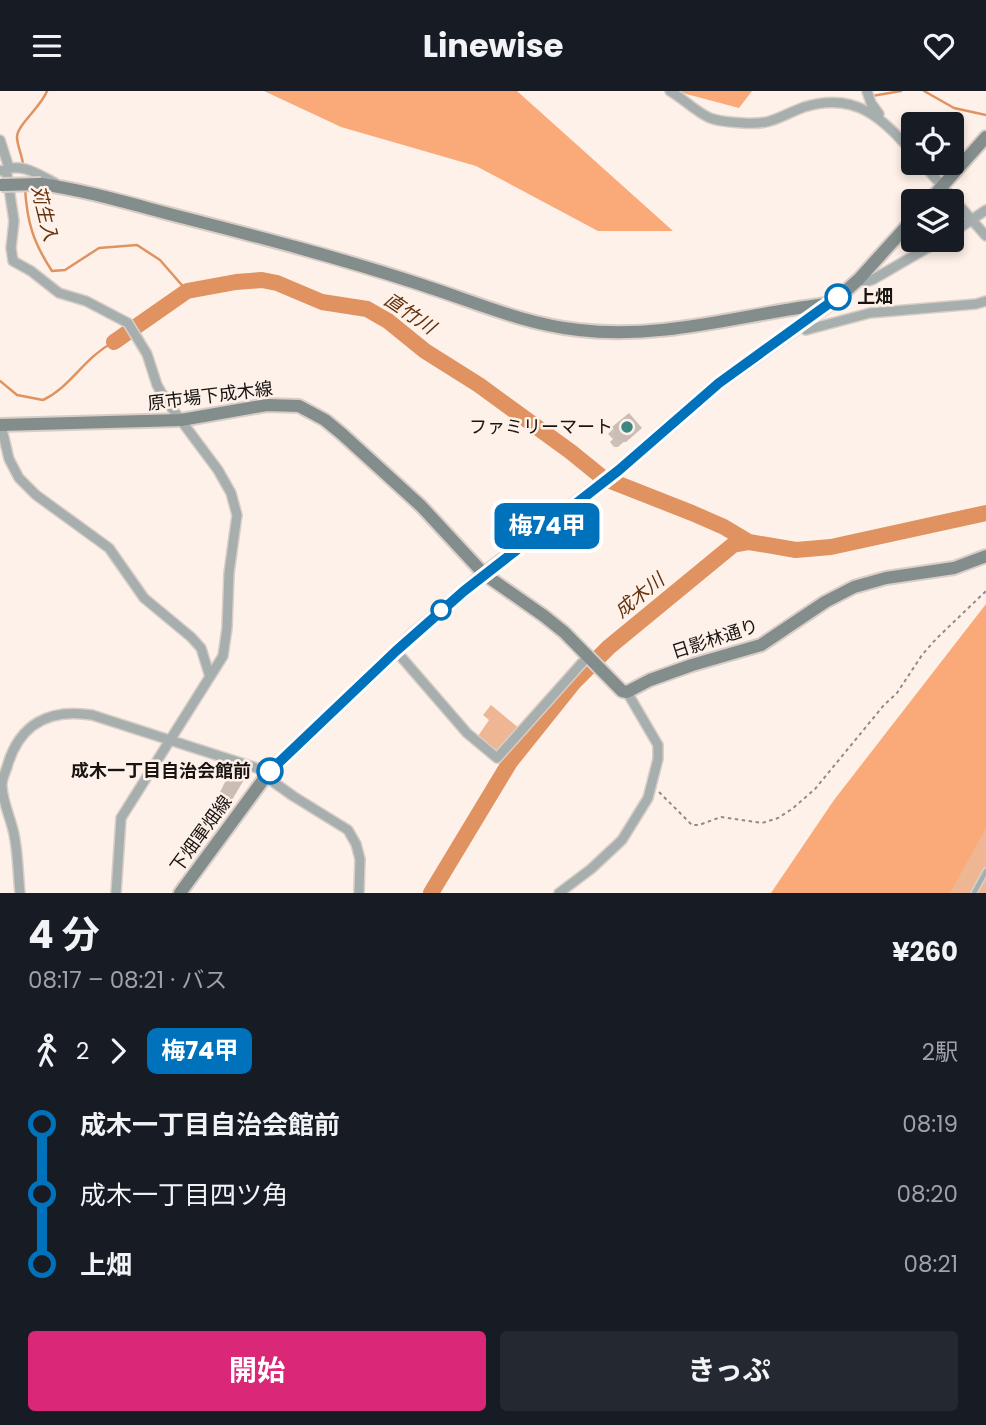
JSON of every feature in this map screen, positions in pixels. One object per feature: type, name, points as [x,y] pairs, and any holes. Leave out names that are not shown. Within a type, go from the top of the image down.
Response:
[{"type":"main road","points":[[940,189],[986,138]]},
{"type":"main road","points":[[13,174],[41,184],[62,187],[297,247],[415,282],[513,316],[562,328],[628,333],[671,331],[830,303]]},
{"type":"main road","name":"下畑軍畑線","points":[[180,893],[267,774],[396,651],[484,574],[619,470],[719,383],[859,279],[901,232]]},
{"type":"main road","name":"原市場下成木線","points":[[0,425],[181,420],[278,405],[299,406],[342,434],[421,506],[484,574]]},
{"type":"main road","name":"日影林通り","points":[[627,692],[678,670],[761,645],[825,602],[854,587],[886,578],[954,568],[986,556]]},
{"type":"main road","points":[[484,574],[544,615],[590,656],[622,691],[627,692]]},
{"type":"street","points":[[670,91],[710,118],[725,121],[762,124],[825,101],[856,104],[882,119]]},
{"type":"street","points":[[867,91],[871,103],[882,119],[901,140]]},
{"type":"street","points":[[0,140],[13,174],[13,261],[59,293],[86,301],[128,323],[147,354],[157,384],[218,470],[231,493],[237,515],[229,573],[223,656],[121,818],[116,893]]},
{"type":"street","points":[[13,174],[62,187]]},
{"type":"street","points":[[933,175],[986,236]]},
{"type":"street","points":[[964,226],[986,210]]},
{"type":"street","points":[[859,279],[872,281],[921,252]]},
{"type":"street","points":[[799,325],[806,331],[870,313],[986,301]]},
{"type":"street","points":[[0,425],[9,459],[19,478],[36,495],[110,548],[144,598],[201,648],[210,677]]},
{"type":"street","points":[[396,651],[467,733],[497,758],[590,656]]},
{"type":"street","points":[[559,893],[591,869],[622,840],[648,798],[658,759],[658,745],[627,692]]},
{"type":"street","points":[[20,893],[15,837],[1,786],[11,752],[23,732],[35,723],[55,715],[73,712],[92,715],[267,774],[293,796],[348,830],[360,859],[359,893]]},
{"type":"lane","points":[[974,893],[986,871]]},
{"type":"path","points":[[651,784],[692,825],[722,817],[762,823],[778,818],[815,789],[897,693],[936,639],[986,591]]},
{"type":"shaded area","points":[[264,91],[517,91],[673,231],[598,231],[476,166],[341,127]]},
{"type":"shaded area","points":[[675,91],[752,91],[739,108]]},
{"type":"shaded area","points":[[986,604],[986,828],[950,893],[771,893],[834,800]]},
{"type":"shaded area","points":[[491,705],[520,729],[498,754],[476,739],[489,720],[483,715]]},
{"type":"shaded area","points":[[986,769],[986,893],[916,893]]},
{"type":"building","name":"ファミリーマート","points":[[629,413],[642,428],[626,442],[620,442],[612,427]]},
{"type":"building","points":[[234,766],[248,773],[232,800],[220,794]]},
{"type":"waterway","name":"苅生入","points":[[23,164],[17,140],[18,132],[47,91]]},
{"type":"waterway","points":[[872,96],[901,91]]},
{"type":"waterway","points":[[924,91],[954,108],[986,115]]},
{"type":"waterway","name":"苅生入","points":[[25,188],[32,231],[52,271],[65,270],[99,248],[137,245],[160,260],[187,291]]},
{"type":"waterway","name":"直竹川","points":[[114,342],[187,291],[236,282],[262,280],[277,283],[322,302],[367,309],[388,321],[425,351],[479,385],[603,478],[724,527],[749,542]]},
{"type":"waterway","name":"直竹川","points":[[0,381],[17,395],[43,400],[62,388],[103,348],[114,342]]},
{"type":"waterway","name":"成木川","points":[[431,893],[510,762],[574,682],[609,647],[733,545],[749,542],[796,550],[831,547],[986,513]]},
{"type":"bus line","name":"梅74甲","points":[[270,771],[396,651],[484,574],[619,470],[749,359],[838,297]]},
{"type":"place","name":"上畑","points":[[838,297]]},
{"type":"place","name":"ファミリーマート","points":[[627,427]]},
{"type":"place","name":"成木一丁目自治会館前","points":[[270,771]]}]
